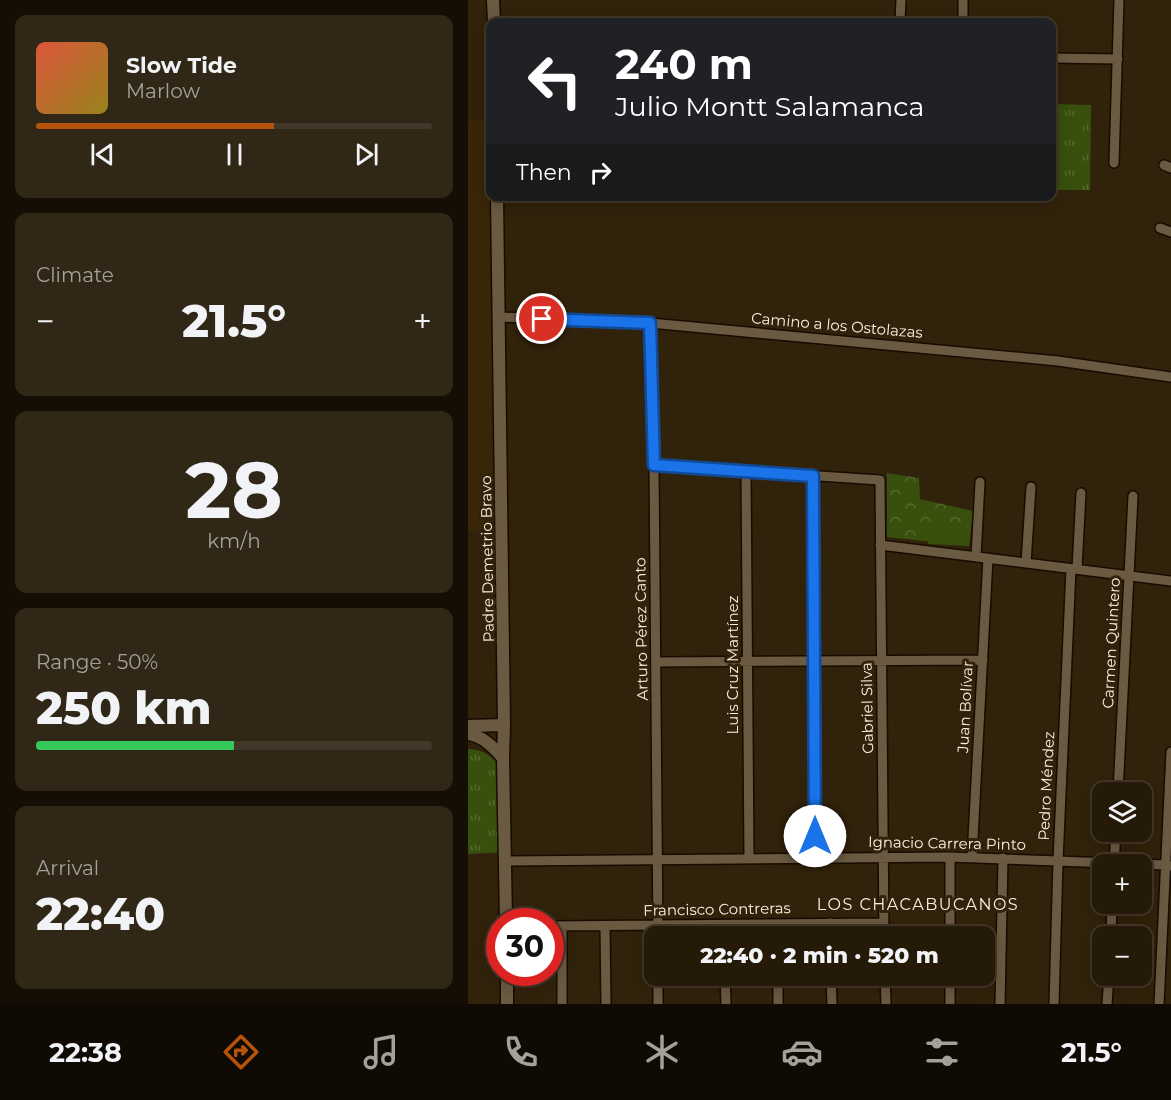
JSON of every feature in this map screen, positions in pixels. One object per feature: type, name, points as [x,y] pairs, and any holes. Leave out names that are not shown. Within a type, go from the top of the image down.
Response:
[{"type":"street","points":[[494,0],[494,18]]},
{"type":"street","points":[[900,18],[901,0]]},
{"type":"street","points":[[963,0],[963,18]]},
{"type":"street","points":[[1114,163],[1119,0]]},
{"type":"street","points":[[1056,58],[1118,59]]},
{"type":"street","name":"Padre Demetrio Bravo","points":[[497,201],[506,908]]},
{"type":"street","points":[[1160,228],[1171,232]]},
{"type":"street","name":"Camino a los Ostolazas","points":[[499,317],[650,323],[1047,360],[1171,377]]},
{"type":"street","name":"Arturo Pérez Canto","points":[[650,323],[654,465],[658,925]]},
{"type":"street","points":[[654,465],[813,476],[815,858]]},
{"type":"street","name":"Luis Cruz Martínez","points":[[746,471],[749,858]]},
{"type":"street","name":"Gabriel Silva","points":[[813,476],[880,480],[884,926]]},
{"type":"street","points":[[976,557],[980,482]]},
{"type":"street","points":[[1026,563],[1030,487]]},
{"type":"street","name":"Pedro Méndez","points":[[1054,1004],[1058,861],[1074,569],[1081,493]]},
{"type":"street","name":"Carmen Quintero","points":[[1119,782],[1133,496]]},
{"type":"street","points":[[880,545],[1171,581]]},
{"type":"street","name":"Juan Bolívar","points":[[972,857],[988,558]]},
{"type":"street","points":[[656,662],[983,660]]},
{"type":"street","points":[[468,726],[504,725]]},
{"type":"street","points":[[468,734],[481,738],[503,758]]},
{"type":"street","points":[[1158,1004],[1168,865],[1171,752]]},
{"type":"street","points":[[950,857],[950,926]]},
{"type":"street","name":"Ignacio Carrera Pinto","points":[[506,861],[972,857],[1092,862]]},
{"type":"street","points":[[1000,1004],[1004,858]]},
{"type":"street","name":"Ignacio Carrera Pinto","points":[[1152,864],[1168,865]]},
{"type":"street","name":"Francisco Contreras","points":[[564,926],[884,922]]},
{"type":"street","points":[[605,926],[606,1004]]},
{"type":"street","points":[[507,986],[507,1004]]},
{"type":"street","points":[[562,986],[562,1004]]},
{"type":"street","points":[[658,986],[658,1004]]},
{"type":"street","points":[[725,986],[726,1004]]},
{"type":"street","points":[[778,986],[778,1004]]},
{"type":"street","points":[[831,986],[832,1004]]},
{"type":"street","points":[[885,986],[886,1004]]},
{"type":"street","points":[[950,986],[950,1004]]},
{"type":"street","points":[[1107,1004],[1108,986]]},
{"type":"shaded area","points":[[468,121],[486,121],[486,201],[491,201],[496,531],[468,531]]},
{"type":"green space","points":[[1056,104],[1091,105],[1090,190],[1056,190]]},
{"type":"green space","points":[[887,473],[919,478],[920,499],[973,511],[969,546],[887,537]]},
{"type":"green space","points":[[929,523],[970,525],[969,546],[928,544]]},
{"type":"green space","points":[[468,749],[483,752],[503,768],[509,852],[468,854]]},
{"type":"district","name":"LOS CHACABUCANOS","points":[[918,904]]},
{"type":"route","points":[[542,319],[650,323],[654,465],[813,476],[815,836]]}]
